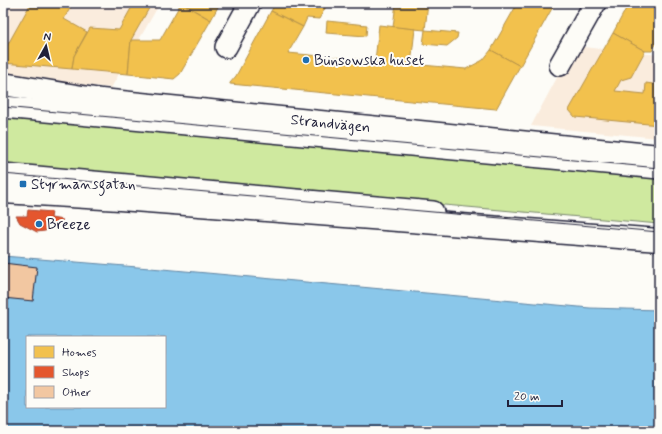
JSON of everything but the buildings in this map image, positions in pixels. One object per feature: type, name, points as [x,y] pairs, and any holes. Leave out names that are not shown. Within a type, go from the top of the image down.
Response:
[{"type":"street","points":[[226,47],[250,3]]},
{"type":"street","points":[[560,65],[595,3]]},
{"type":"street","name":"Strandvägen","points":[[3,84],[101,100],[659,156]]},
{"type":"street","name":"Strandvägen","points":[[3,107],[659,168]]},
{"type":"street","points":[[3,174],[659,232]]},
{"type":"street","points":[[3,192],[120,198],[659,240]]},
{"type":"shaded area","points":[[3,3],[156,3],[159,5],[111,88],[3,76]]},
{"type":"shaded area","points":[[574,46],[659,55],[659,138],[531,126]]},
{"type":"green space","points":[[3,110],[659,174],[659,224],[3,166]]},
{"type":"water","points":[[3,256],[590,308],[659,310],[659,431],[3,431]]},
{"type":"ferry route","points":[[601,431],[659,426]]},
{"type":"tram line","points":[[3,107],[659,168]]},
{"type":"tram line","points":[[3,174],[659,232]]},
{"type":"place","name":"Bünsowska huset","points":[[306,60]]},
{"type":"place","name":"Styrmansgatan","points":[[23,184]]},
{"type":"place","name":"Breeze","points":[[39,224]]}]
